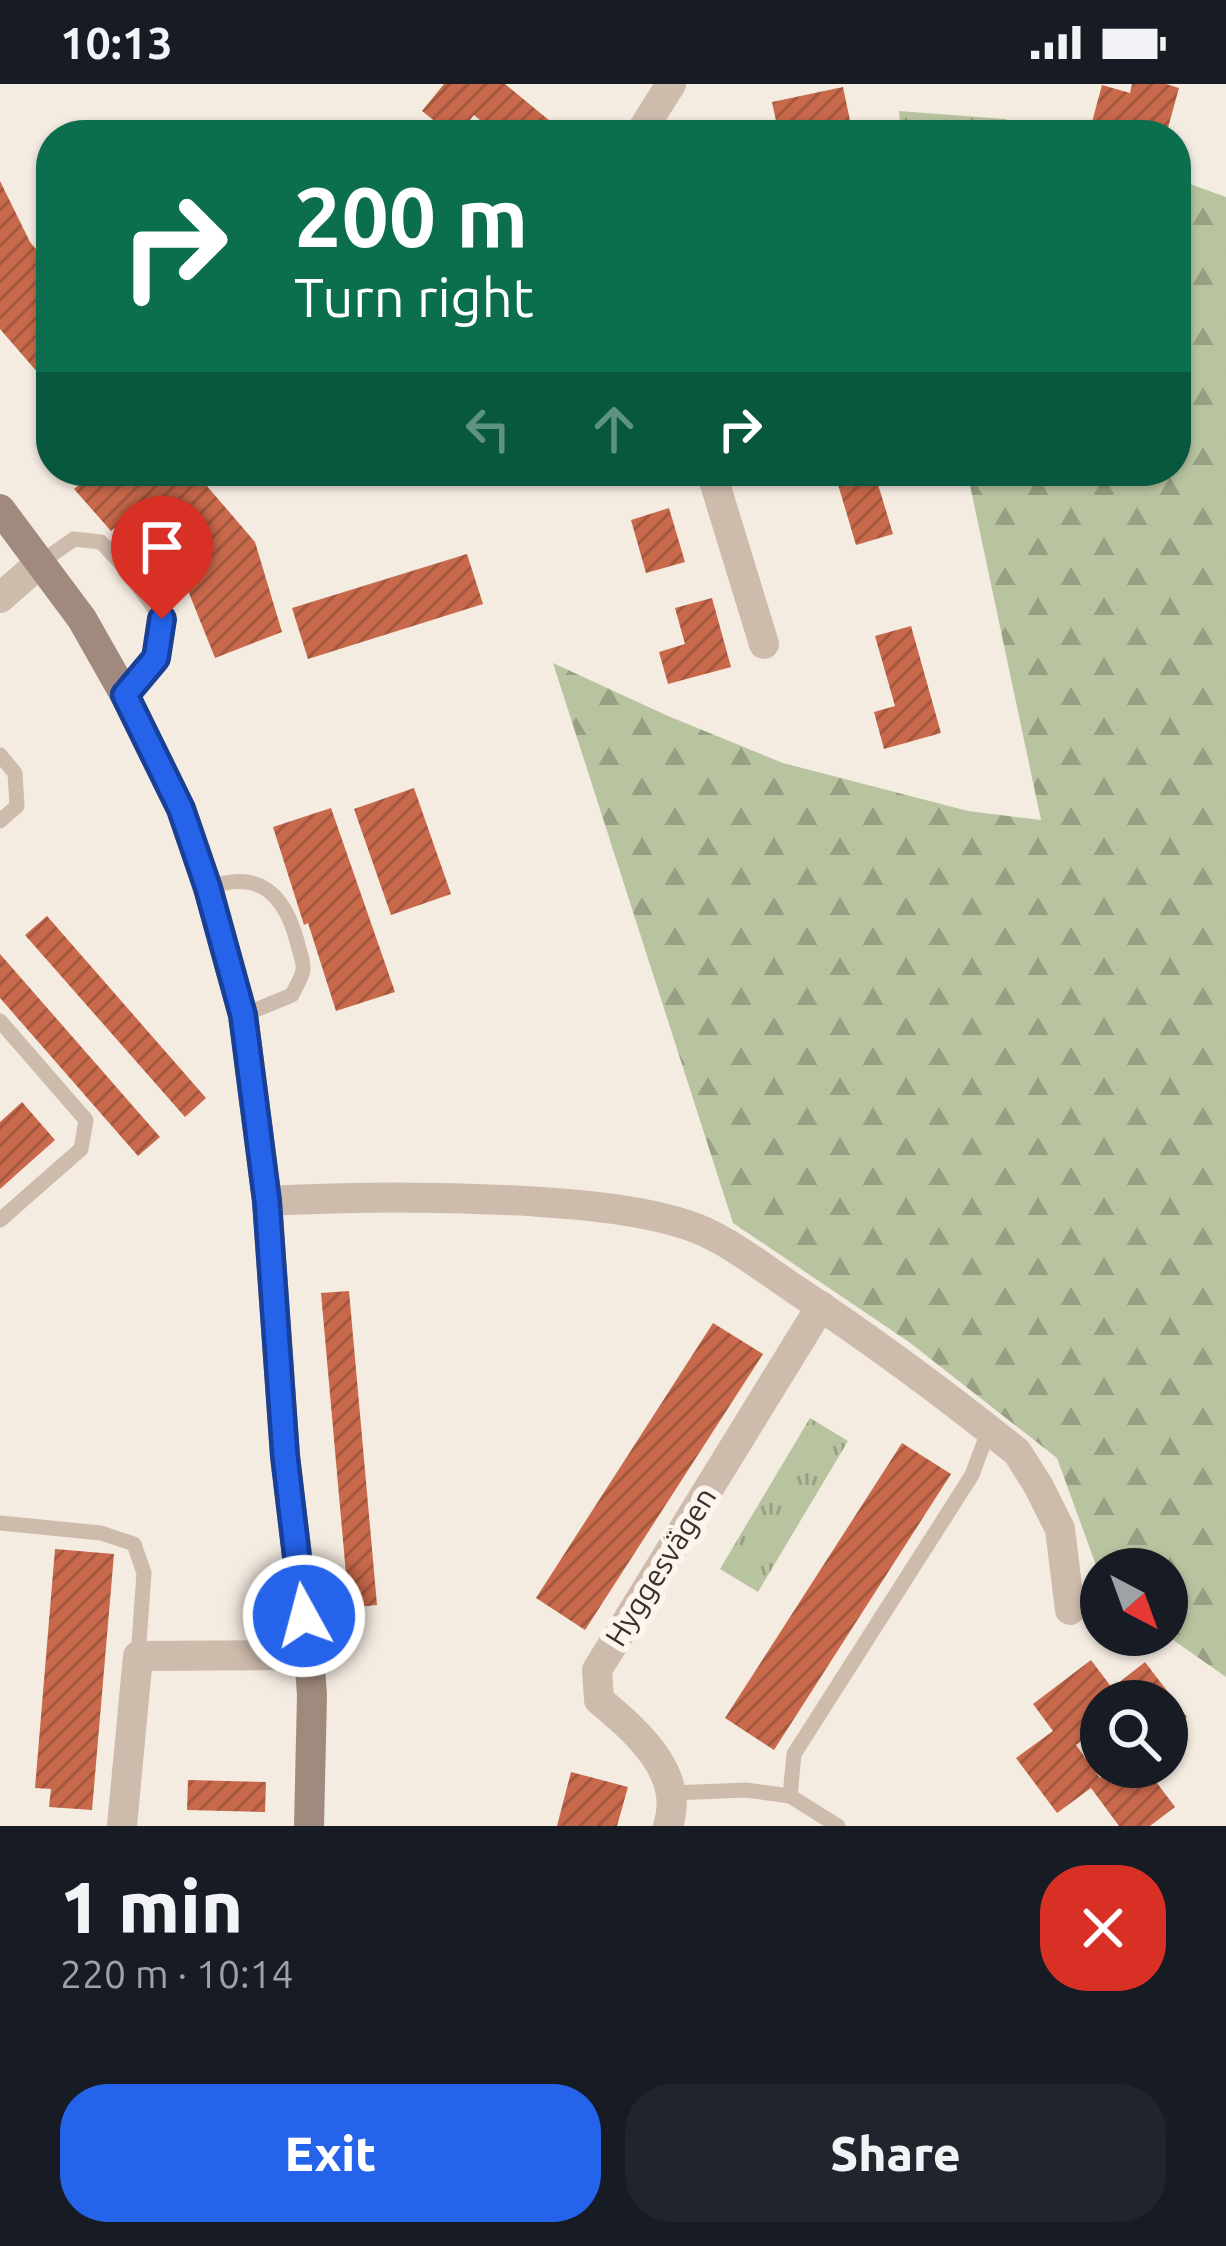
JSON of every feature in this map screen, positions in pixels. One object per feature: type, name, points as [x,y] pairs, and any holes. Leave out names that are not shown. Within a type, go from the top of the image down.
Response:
[{"type":"street","points":[[648,120],[671,84]]},
{"type":"street","points":[[716,486],[764,644]]},
{"type":"street","points":[[0,508],[82,619],[181,809],[243,1015],[267,1201],[285,1456],[309,1655],[309,1826]]},
{"type":"street","points":[[0,598],[41,562]]},
{"type":"street","points":[[267,1201],[447,1196],[577,1204],[701,1230],[821,1306],[1017,1452],[1060,1529],[1070,1610]]},
{"type":"street","name":"Hyggesvägen","points":[[672,1793],[667,1776],[633,1728],[599,1700],[597,1670],[821,1306]]},
{"type":"street","points":[[122,1826],[138,1656],[309,1655]]},
{"type":"street","points":[[668,1826],[672,1793]]},
{"type":"lane","points":[[41,562],[74,539],[101,542],[162,619],[156,658],[125,695]]},
{"type":"lane","points":[[0,755],[15,773],[17,806],[0,820]]},
{"type":"lane","points":[[208,888],[232,879],[261,887],[274,893],[290,916],[304,968],[292,994],[243,1015]]},
{"type":"lane","points":[[0,1022],[86,1120],[81,1149],[0,1220]]},
{"type":"lane","points":[[790,1796],[794,1754],[972,1475],[988,1429]]},
{"type":"lane","points":[[0,1523],[101,1533],[134,1544],[144,1573],[138,1656]]},
{"type":"lane","points":[[672,1793],[746,1790],[790,1796],[838,1826]]},
{"type":"green space","points":[[899,111],[1008,120],[900,120]]},
{"type":"green space","points":[[1191,184],[1226,197],[1226,1677],[1188,1650],[1188,1548],[1090,1548],[1057,1458],[909,1342],[733,1223],[553,663],[783,763],[968,811],[1041,820],[970,486],[1191,486]]},
{"type":"green space","points":[[810,1418],[848,1441],[758,1592],[720,1569]]},
{"type":"building","points":[[444,84],[505,84],[549,120],[480,120],[474,115],[470,120],[433,120],[422,111]]},
{"type":"building","points":[[1132,84],[1179,88],[1170,120],[1093,120],[1102,85],[1130,93]]},
{"type":"building","points":[[843,87],[850,120],[776,120],[772,102]]},
{"type":"building","points":[[0,181],[36,249],[36,371],[0,329]]},
{"type":"building","points":[[207,486],[255,542],[282,632],[215,658],[185,583],[128,516],[111,531],[74,489]]},
{"type":"building","points":[[838,486],[879,486],[893,534],[856,545]]},
{"type":"building","points":[[669,508],[685,562],[646,573],[631,520]]},
{"type":"building","points":[[467,554],[483,604],[308,659],[292,608]]},
{"type":"building","points":[[712,598],[731,667],[668,684],[659,652],[685,644],[675,608]]},
{"type":"building","points":[[911,626],[941,733],[884,749],[874,712],[895,706],[875,636]]},
{"type":"building","points":[[414,788],[451,894],[391,915],[354,809]]},
{"type":"building","points":[[331,808],[395,992],[336,1011],[273,827]]},
{"type":"building","points":[[47,916],[206,1098],[185,1117],[25,935]]},
{"type":"building","points":[[0,954],[160,1137],[138,1156],[0,998]]},
{"type":"building","points":[[22,1102],[55,1140],[0,1189],[0,1122]]},
{"type":"building","points":[[349,1291],[377,1605],[349,1608],[321,1293]]},
{"type":"building","points":[[713,1323],[763,1354],[585,1630],[536,1598]]},
{"type":"building","points":[[902,1443],[951,1474],[774,1750],[725,1718]]},
{"type":"building","points":[[55,1549],[114,1554],[92,1810],[49,1807],[51,1789],[35,1788]]},
{"type":"building","points":[[1091,1660],[1106,1680],[1080,1680],[1080,1742],[1076,1745],[1080,1788],[1091,1788],[1057,1813],[1016,1758],[1053,1731],[1033,1704]]},
{"type":"building","points":[[1145,1662],[1159,1680],[1122,1680]]},
{"type":"building","points":[[571,1772],[628,1787],[617,1826],[557,1826]]},
{"type":"building","points":[[188,1780],[266,1782],[265,1812],[187,1810]]},
{"type":"building","points":[[1091,1788],[1161,1788],[1175,1807],[1150,1826],[1119,1826]]},
{"type":"route","points":[[162,619],[156,658],[125,695],[181,809],[243,1015],[267,1201],[285,1456],[304,1616]]}]
